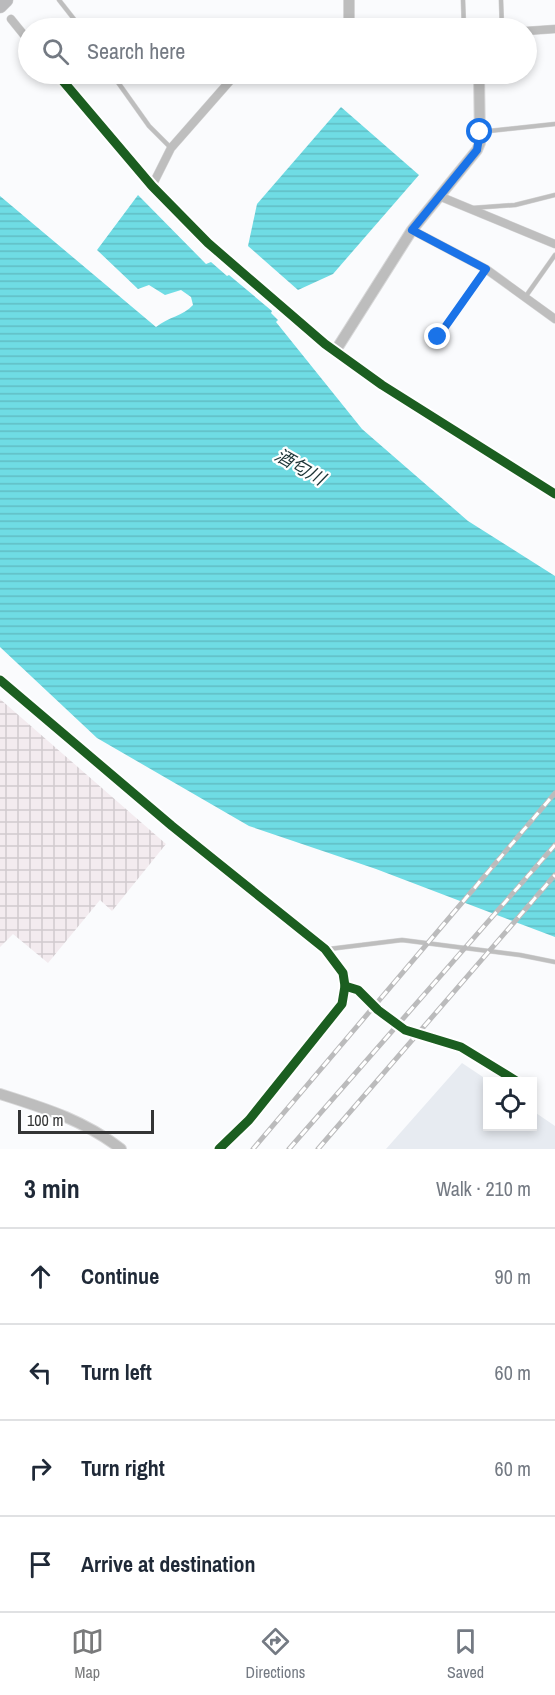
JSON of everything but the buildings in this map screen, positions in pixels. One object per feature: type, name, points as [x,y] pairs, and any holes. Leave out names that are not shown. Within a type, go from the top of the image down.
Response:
[{"type":"highway","points":[[0,6],[6,0]]},
{"type":"street","points":[[349,0],[349,18]]},
{"type":"street","points":[[11,20],[18,28]]},
{"type":"street","points":[[537,30],[555,29]]},
{"type":"street","points":[[65,84],[152,186],[208,243],[336,350],[382,385],[555,494]]},
{"type":"street","points":[[152,186],[171,148],[227,84]]},
{"type":"street","points":[[336,350],[412,230],[477,150],[480,132],[479,84]]},
{"type":"street","points":[[439,196],[555,244]]},
{"type":"street","points":[[412,230],[486,269],[555,319]]},
{"type":"street","points":[[0,680],[198,847],[325,950],[343,973],[345,986],[342,1004],[249,1120],[219,1149]]},
{"type":"street","points":[[0,1094],[66,1115],[97,1130],[121,1149]]},
{"type":"lane","points":[[59,0],[73,18]]},
{"type":"lane","points":[[464,0],[464,18]]},
{"type":"lane","points":[[501,0],[502,18]]},
{"type":"lane","points":[[119,84],[149,126],[171,148]]},
{"type":"lane","points":[[480,132],[555,124]]},
{"type":"lane","points":[[471,208],[515,205],[555,195]]},
{"type":"lane","points":[[526,296],[555,255]]},
{"type":"lane","points":[[438,337],[486,269]]},
{"type":"lane","points":[[325,950],[402,940],[520,955],[555,962]]},
{"type":"shaded area","points":[[0,699],[166,844],[112,911],[100,900],[48,963],[13,934],[0,947]]},
{"type":"shaded area","points":[[462,1063],[483,1077],[483,1131],[537,1131],[537,1114],[555,1126],[555,1149],[386,1149]]},
{"type":"water","points":[[341,107],[419,175],[333,274],[298,290],[248,246],[257,204]]},
{"type":"water","name":"酒匂川","points":[[138,195],[206,264],[211,262],[272,311],[271,313],[278,320],[276,322],[362,429],[468,521],[555,576],[555,937],[376,869],[249,826],[97,738],[0,647],[0,196],[156,327],[189,309],[193,305],[191,297],[181,290],[165,295],[149,285],[138,289],[97,250]]},
{"type":"railway","points":[[253,1149],[555,793]]},
{"type":"railway","points":[[289,1149],[555,845]]},
{"type":"railway","points":[[318,1149],[555,875]]},
{"type":"cycle path","points":[[65,84],[152,186],[208,243],[325,344],[382,385],[555,494]]},
{"type":"cycle path","points":[[0,680],[172,826],[325,949],[343,973],[345,986],[342,1004],[249,1120],[219,1149]]},
{"type":"cycle path","points":[[345,986],[358,990],[378,1010],[405,1030],[461,1047],[510,1077]]},
{"type":"route","points":[[438,337],[486,269],[412,230],[477,150],[480,143],[480,132]]}]
